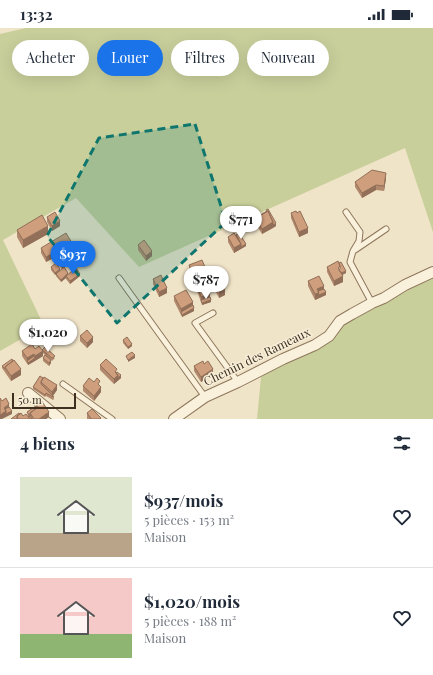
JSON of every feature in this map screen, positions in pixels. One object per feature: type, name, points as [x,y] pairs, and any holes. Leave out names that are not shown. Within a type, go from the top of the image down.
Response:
[{"type":"street","name":"Chemin des Rameaux","points":[[174,419],[205,397],[315,345],[329,336],[340,321],[405,285],[433,272]]},
{"type":"street","points":[[28,394],[60,419]]},
{"type":"lane","points":[[346,212],[360,232],[359,241],[353,251],[350,262],[372,303]]},
{"type":"lane","points":[[353,251],[386,229]]},
{"type":"lane","points":[[118,278],[205,397]]},
{"type":"lane","points":[[213,313],[195,323],[238,382]]},
{"type":"lane","points":[[63,384],[112,419]]},
{"type":"highlighted area","points":[[195,124],[226,222],[117,323],[47,236],[99,138]]},
{"type":"green space","points":[[26,28],[433,28],[433,232],[405,148],[139,267],[76,198],[3,240],[44,326],[0,351],[0,34]]},
{"type":"green space","points":[[433,277],[433,419],[257,419],[261,377],[347,323]]},
{"type":"building","points":[[372,170],[386,173],[384,186],[376,185],[362,193],[355,182]]},
{"type":"building","points":[[268,209],[276,223],[273,225],[268,211],[260,215]]},
{"type":"building","points":[[268,211],[273,222],[262,229],[255,218]]},
{"type":"building","points":[[296,211],[297,213],[300,211],[308,228],[299,232],[291,213]]},
{"type":"building","points":[[55,212],[60,221],[52,226],[47,217]]},
{"type":"building","points":[[42,215],[48,226],[23,240],[17,230]]},
{"type":"building","points":[[66,233],[72,243],[46,257],[41,248]]},
{"type":"building","points":[[234,233],[241,244],[234,248],[228,237]]},
{"type":"building","points":[[239,233],[246,244],[241,247],[236,235]]},
{"type":"building","points":[[144,240],[152,251],[146,256],[138,245]]},
{"type":"building","points":[[65,256],[69,262],[62,267],[58,261]]},
{"type":"building","points":[[202,260],[205,267],[198,273],[199,275],[194,277],[189,265]]},
{"type":"building","points":[[338,261],[340,266],[338,268],[343,276],[334,281],[327,267]]},
{"type":"building","points":[[341,262],[346,271],[341,273],[339,270],[339,263]]},
{"type":"building","points":[[56,263],[60,269],[55,273],[51,267]]},
{"type":"building","points":[[64,267],[68,273],[61,280],[56,274]]},
{"type":"building","points":[[76,268],[80,274],[70,281],[66,276]]},
{"type":"building","points":[[205,270],[208,276],[200,279],[199,275]]},
{"type":"building","points":[[161,275],[167,288],[159,292],[153,279]]},
{"type":"building","points":[[219,275],[225,289],[219,292],[212,279]]},
{"type":"building","points":[[319,276],[324,286],[317,289],[319,293],[315,294],[308,281]]},
{"type":"building","points":[[204,279],[205,282],[197,285],[197,288],[195,282]]},
{"type":"building","points":[[205,282],[210,294],[201,297],[197,285]]},
{"type":"building","points":[[324,289],[326,292],[319,295],[318,291]]},
{"type":"building","points":[[186,290],[193,302],[181,309],[174,296]]},
{"type":"building","points":[[210,297],[211,300],[202,303],[201,300]]},
{"type":"building","points":[[193,305],[194,308],[182,315],[181,312]]},
{"type":"building","points":[[87,330],[93,337],[87,343],[80,336]]},
{"type":"building","points":[[127,337],[132,344],[128,347],[123,340]]},
{"type":"building","points":[[32,344],[35,349],[39,346],[43,351],[35,356],[34,354],[27,358],[22,351]]},
{"type":"building","points":[[45,347],[55,356],[52,358],[42,350]]},
{"type":"building","points":[[132,352],[135,355],[128,360],[126,356]]},
{"type":"building","points":[[45,355],[51,360],[49,363],[43,358]]},
{"type":"building","points":[[34,356],[35,358],[28,363],[27,361]]},
{"type":"building","points":[[12,359],[13,361],[5,367],[5,369],[2,366]]},
{"type":"building","points":[[106,359],[117,369],[115,372],[118,375],[114,379],[100,365]]},
{"type":"building","points":[[14,360],[21,369],[11,376],[5,367]]},
{"type":"building","points":[[203,361],[204,364],[208,361],[213,369],[201,377],[194,366]]},
{"type":"building","points":[[117,372],[121,375],[118,378],[118,375],[116,374]]},
{"type":"building","points":[[40,376],[43,378],[41,384],[54,397],[46,393],[45,395],[33,387]]},
{"type":"building","points":[[44,377],[57,385],[52,392],[41,382]]},
{"type":"building","points":[[89,378],[94,382],[97,378],[100,381],[98,384],[101,387],[94,396],[83,386]]},
{"type":"building","points":[[0,398],[2,401],[6,398],[9,404],[4,408],[6,411],[0,415]]},
{"type":"building","points":[[41,400],[49,412],[39,419],[34,419],[30,413],[38,407],[36,404]]},
{"type":"building","points":[[36,406],[37,408],[30,413],[30,416],[27,412]]},
{"type":"building","points":[[9,407],[12,411],[6,414],[5,409]]},
{"type":"building","points":[[92,409],[101,418],[100,419],[91,419],[87,413]]},
{"type":"building","points":[[19,413],[20,414],[17,416],[17,419],[11,419]]},
{"type":"building","points":[[21,413],[23,416],[26,414],[30,419],[17,419],[17,416]]}]
